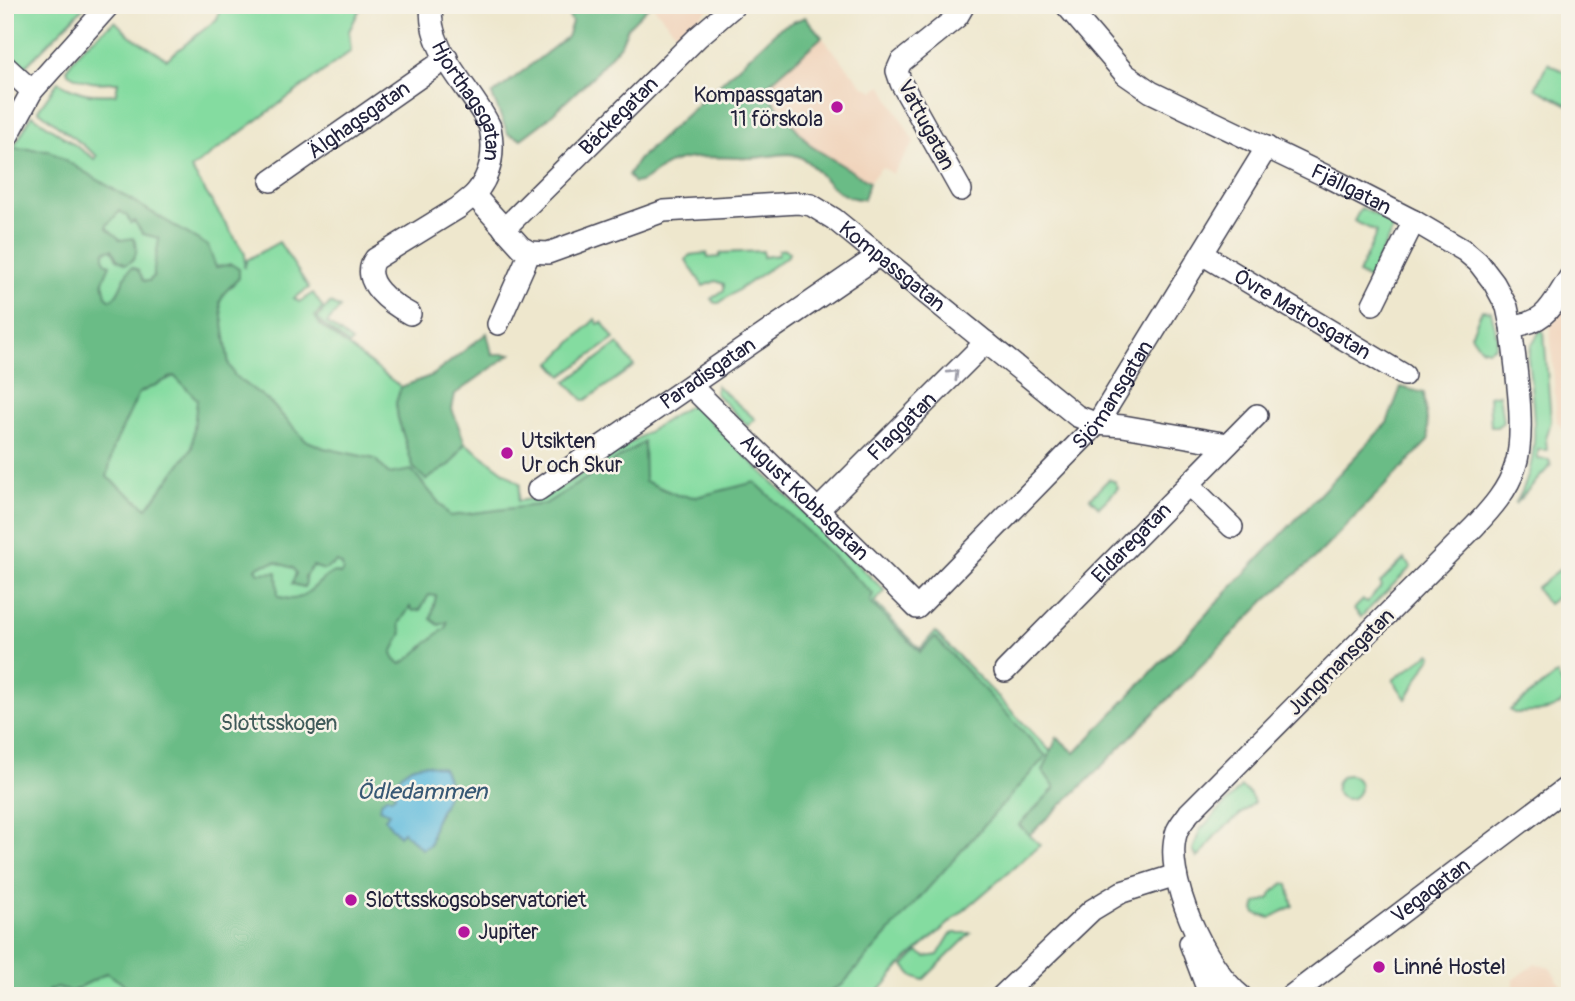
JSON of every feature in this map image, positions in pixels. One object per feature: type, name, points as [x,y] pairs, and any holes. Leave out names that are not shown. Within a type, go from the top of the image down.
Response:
[{"type":"street","points":[[5,141],[32,91],[109,5]]},
{"type":"street","name":"Hjorthagsgatan","points":[[432,5],[431,24],[446,58],[485,115],[490,127],[491,161],[485,181],[474,195]]},
{"type":"street","name":"Bäckegatan","points":[[504,229],[698,37],[735,5]]},
{"type":"street","name":"Vattugatan","points":[[961,190],[901,83],[897,71],[901,62],[957,17],[964,5]]},
{"type":"street","name":"Fjällgatan","points":[[1066,5],[1108,56],[1138,84],[1161,98],[1267,147],[1414,221],[1465,251],[1478,262],[1507,307],[1511,326],[1520,450]]},
{"type":"street","name":"Älghagsgatan","points":[[271,181],[446,58]]},
{"type":"street","points":[[5,66],[32,91]]},
{"type":"street","name":"Sjömansgatan","points":[[918,608],[1097,424],[1267,147]]},
{"type":"street","points":[[410,314],[388,301],[379,290],[372,278],[371,264],[474,195],[520,247],[530,252],[498,324]]},
{"type":"street","name":"Kompassgatan","points":[[530,252],[548,253],[664,211],[798,203],[811,205],[824,212],[1077,416],[1097,424],[1228,444]]},
{"type":"street","points":[[1373,303],[1414,221]]},
{"type":"street","name":"Övre Matrosgatan","points":[[1202,254],[1404,375]]},
{"type":"street","name":"Paradisgatan","points":[[538,490],[878,256]]},
{"type":"street","points":[[1511,326],[1529,324],[1539,319],[1570,277]]},
{"type":"street","name":"Flaggatan","points":[[819,509],[986,342]]},
{"type":"street","name":"August Kobbsgatan","points":[[691,386],[918,608]]},
{"type":"street","name":"Eldaregatan","points":[[1005,671],[1257,415]]},
{"type":"street","name":"Jungmansgatan","points":[[1213,990],[1196,976],[1203,961],[1188,936],[1187,913],[1176,874],[1174,846],[1177,831],[1183,821],[1485,516],[1503,493],[1515,470],[1520,450]]},
{"type":"street","points":[[1189,485],[1232,527]]},
{"type":"street","name":"Vegagatan","points":[[1291,996],[1570,785]]},
{"type":"street","points":[[1002,996],[1092,910],[1122,892],[1176,874]]},
{"type":"street","points":[[1213,990],[1241,996]]},
{"type":"shaded area","points":[[652,5],[713,5],[678,35]]},
{"type":"shaded area","name":"Kompassgatan 11 förskola","points":[[822,37],[862,85],[874,91],[882,85],[914,142],[893,174],[882,167],[869,182],[811,146],[763,88]]},
{"type":"shaded area","points":[[1570,297],[1570,437],[1557,422],[1550,327]]},
{"type":"shaded area","points":[[1535,963],[1550,968],[1568,996],[1511,996],[1514,979]]},
{"type":"green space","points":[[5,5],[86,5],[19,73],[5,57]]},
{"type":"green space","name":"Slottsskogen","points":[[210,5],[362,5],[349,31],[351,51],[191,169],[245,254],[244,268],[247,260],[279,242],[309,288],[294,298],[299,302],[313,293],[323,308],[315,316],[320,325],[401,387],[396,403],[398,418],[413,466],[426,479],[451,464],[465,443],[520,484],[518,501],[545,497],[692,404],[885,591],[874,602],[920,649],[935,632],[1056,757],[1055,788],[1019,825],[1040,845],[905,961],[875,996],[5,996],[11,152],[32,115],[95,159],[97,156],[38,110],[58,82],[79,92],[99,95],[116,94],[118,82],[86,81],[68,73],[67,68],[83,47],[115,21],[129,35],[167,59],[217,19],[220,7],[211,9]]},
{"type":"green space","points":[[563,5],[650,5],[628,27],[621,44],[592,77],[545,121],[521,139],[508,134],[492,95],[567,37],[572,22]]},
{"type":"green space","points":[[805,17],[822,37],[763,89],[811,146],[869,182],[864,199],[840,193],[808,162],[789,154],[756,158],[700,157],[680,160],[666,165],[645,180],[634,183],[628,175],[638,160],[781,27]]},
{"type":"green space","points":[[1548,63],[1570,75],[1570,106],[1535,88]]},
{"type":"green space","name":"Slottsskogen","points":[[11,148],[48,150],[208,246],[216,267],[231,264],[239,269],[239,278],[225,292],[220,302],[229,365],[235,376],[269,401],[305,440],[324,448],[375,459],[389,474],[412,470],[450,516],[545,504],[644,442],[645,481],[677,495],[696,497],[755,482],[873,594],[870,602],[920,652],[935,637],[1046,756],[842,985],[820,996],[131,996],[132,990],[107,973],[71,992],[56,987],[48,991],[47,996],[5,996],[5,161]],"holes":[[[120,211],[131,223],[134,221],[143,234],[159,238],[154,276],[149,281],[144,281],[138,270],[132,267],[111,300],[106,296],[103,281],[110,265],[104,259],[105,251],[112,249],[117,259],[126,264],[133,260],[136,249],[133,238],[121,240],[107,225]],[[174,376],[197,399],[192,448],[147,508],[107,477],[114,446],[139,393]],[[275,562],[293,568],[296,573],[292,584],[304,587],[305,576],[313,566],[324,570],[337,562],[342,565],[343,571],[327,576],[302,596],[287,599],[278,596],[277,572],[259,573],[256,569]],[[429,595],[436,596],[431,619],[439,625],[447,622],[446,628],[401,664],[395,660],[392,653],[402,633],[399,624],[410,607],[413,611],[420,610]],[[399,784],[440,813],[434,823],[430,845],[403,832],[399,835],[385,818],[389,816],[391,798]]]},
{"type":"green space","points":[[1361,208],[1391,222],[1393,228],[1369,279],[1358,274],[1377,232],[1354,221]]},
{"type":"green space","points":[[785,249],[789,252],[788,256],[719,303],[711,299],[724,290],[724,284],[716,281],[703,286],[686,260],[690,255],[707,253],[708,258],[720,257],[720,253],[763,251],[763,257],[778,255],[778,250]]},
{"type":"green space","points":[[330,303],[340,308],[327,323],[352,342],[349,345],[317,318]]},
{"type":"green space","points":[[1482,310],[1491,311],[1497,337],[1495,346],[1488,350],[1480,348],[1471,335]]},
{"type":"green space","points":[[595,319],[598,324],[602,322],[614,339],[562,376],[551,363]]},
{"type":"green space","points":[[1541,329],[1544,333],[1551,421],[1546,439],[1547,450],[1538,450],[1538,459],[1549,460],[1551,465],[1515,504],[1524,487],[1533,451],[1534,414],[1528,358],[1531,346]]},
{"type":"green space","points":[[487,333],[492,354],[511,354],[455,394],[452,409],[465,443],[451,464],[426,480],[413,467],[398,418],[396,403],[401,387],[433,375]]},
{"type":"green space","points":[[618,344],[634,366],[583,400],[566,382]]},
{"type":"green space","points":[[716,385],[755,419],[748,426],[716,394]]},
{"type":"green space","points":[[1401,387],[1424,393],[1429,440],[1315,558],[1266,600],[1088,780],[1029,835],[1019,825],[1055,788],[1043,771],[1057,737],[1075,753],[1387,423]]},
{"type":"green space","points":[[1499,394],[1503,422],[1497,427],[1491,427],[1489,396]]},
{"type":"green space","points":[[1109,479],[1115,482],[1118,488],[1099,507],[1090,498]]},
{"type":"green space","points":[[1404,559],[1411,567],[1361,617],[1354,609],[1363,600],[1367,602],[1382,586],[1380,583]]},
{"type":"green space","points":[[1568,563],[1570,587],[1548,604],[1536,588]]},
{"type":"green space","points":[[1430,653],[1432,655],[1406,699],[1393,680]]},
{"type":"green space","points":[[1557,674],[1565,695],[1558,706],[1535,712],[1514,713],[1510,710]]},
{"type":"green space","points":[[1348,775],[1356,779],[1360,787],[1356,795],[1348,799],[1340,795],[1336,787],[1340,779]]},
{"type":"green space","points":[[1241,787],[1249,793],[1254,802],[1215,836],[1197,858],[1193,850],[1200,830]]},
{"type":"green space","points":[[1284,883],[1288,885],[1293,906],[1270,918],[1256,914],[1256,903],[1269,899]]},
{"type":"green space","points":[[954,933],[971,933],[923,980],[913,976],[904,966],[918,952],[926,957],[938,955]]},
{"type":"water","name":"Ödledammen","points":[[425,764],[443,768],[448,789],[434,824],[430,845],[422,849],[403,832],[399,836],[385,819],[389,813],[379,809],[387,796],[391,798],[395,795],[394,788],[399,785],[397,781],[402,773]]},
{"type":"place","name":"Kompassgatan 11 förskola","points":[[837,107]]},
{"type":"place","name":"Utsikten Ur och Skur","points":[[507,453]]},
{"type":"place","name":"Slottsskogsobservatoriet","points":[[351,900]]},
{"type":"place","name":"Jupiter","points":[[464,932]]},
{"type":"place","name":"Linné Hostel","points":[[1379,967]]}]
